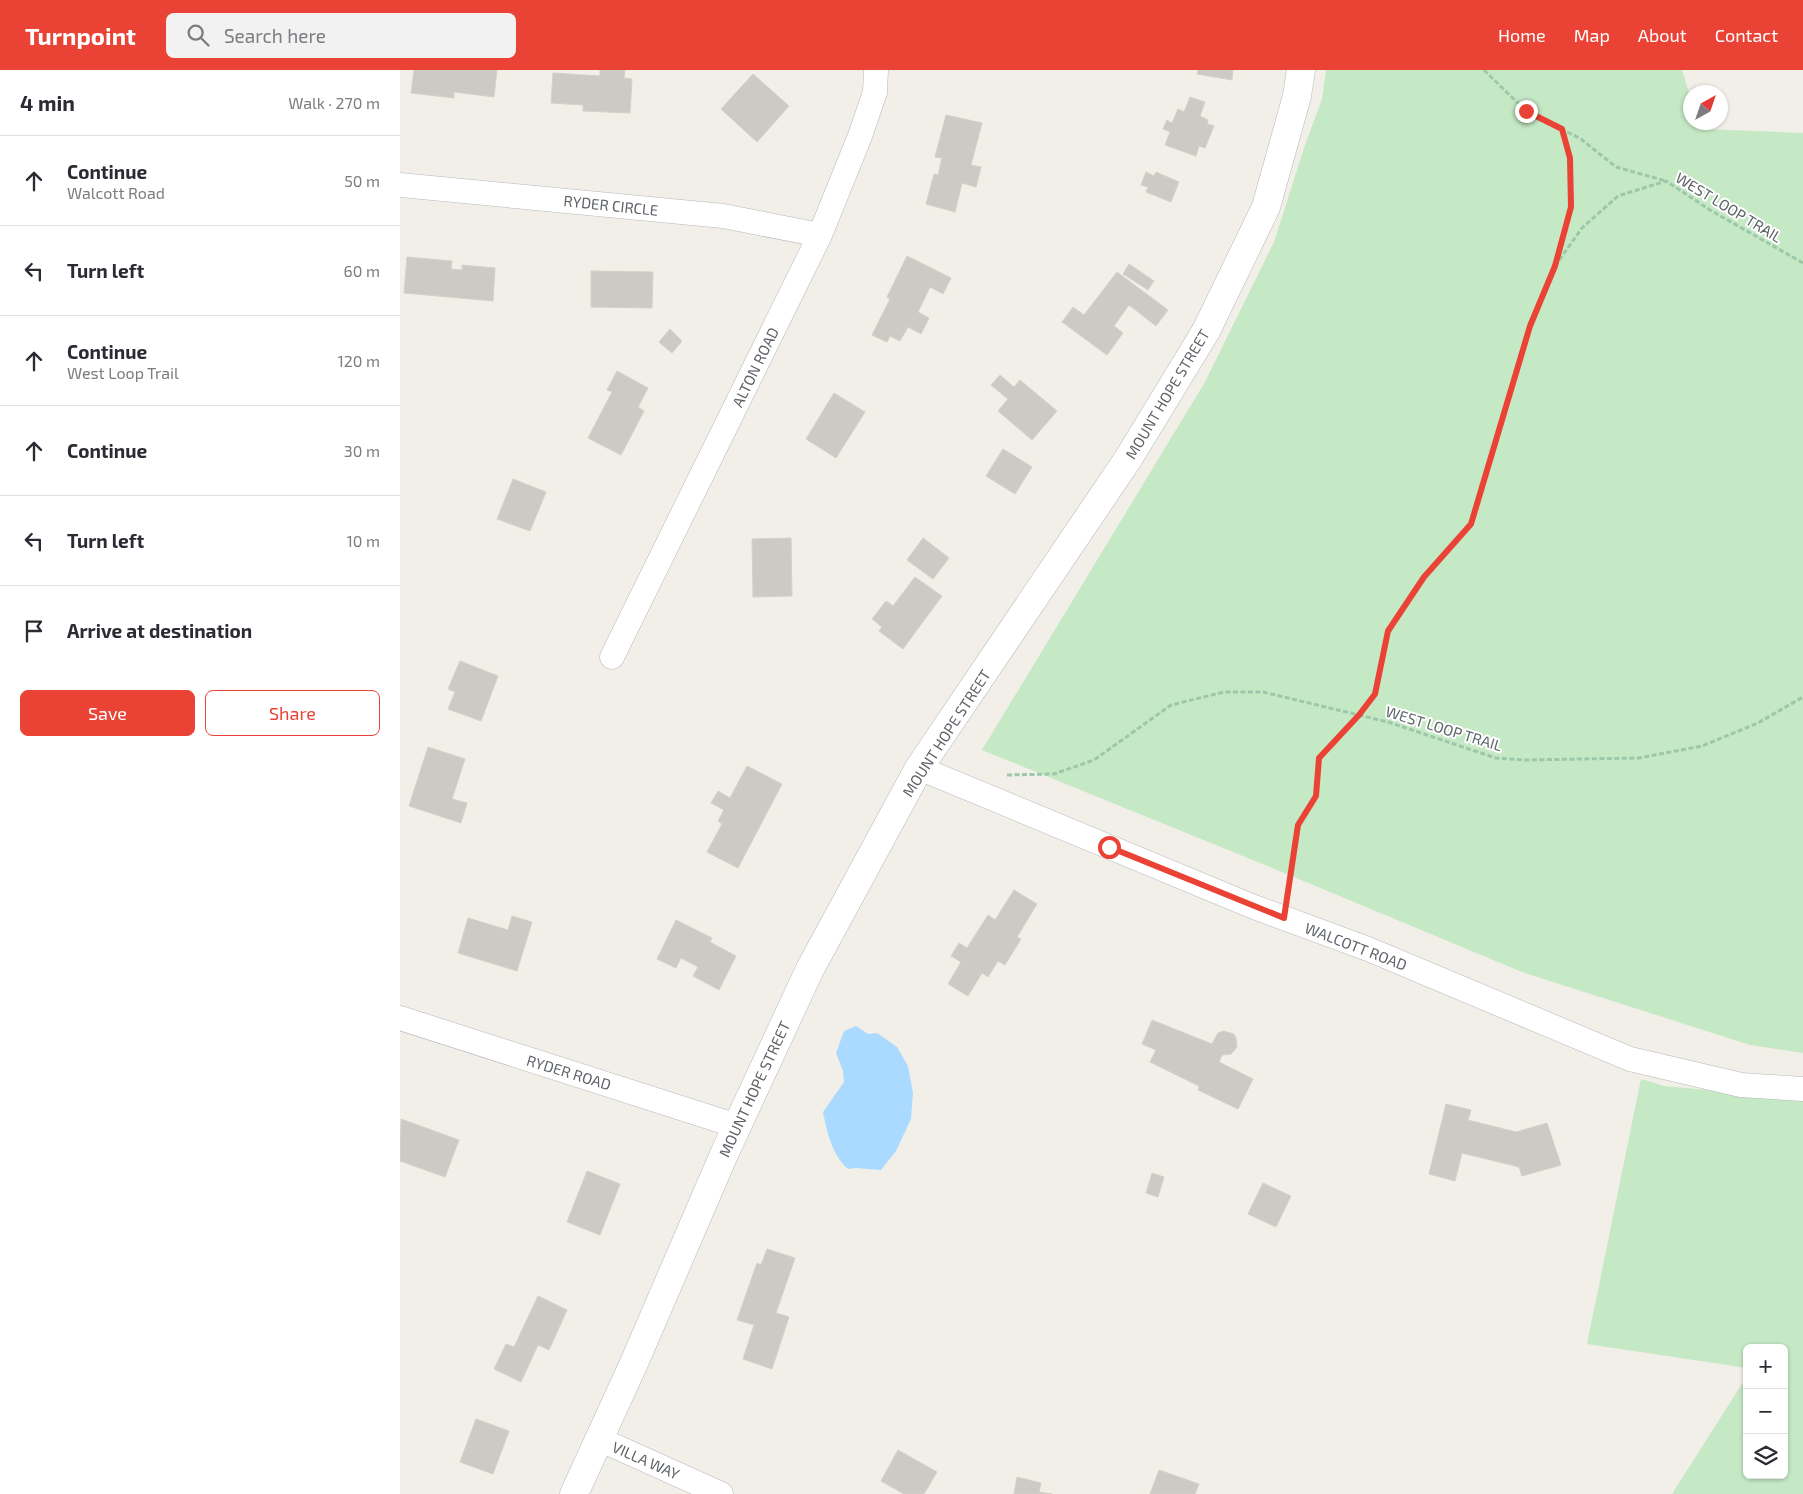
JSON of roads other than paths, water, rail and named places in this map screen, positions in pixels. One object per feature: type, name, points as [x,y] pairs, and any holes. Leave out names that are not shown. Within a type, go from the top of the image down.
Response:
[{"type":"street","name":"ALTON ROAD","points":[[612,657],[820,235],[860,136],[875,92],[876,70]]},
{"type":"street","name":"MOUNT HOPE STREET","points":[[574,1494],[737,1126],[810,969],[919,768],[1128,459],[1206,331],[1266,207],[1297,96],[1301,70]]},
{"type":"street","name":"RYDER CIRCLE","points":[[400,185],[723,216],[820,235]]},
{"type":"street","name":"WALCOTT ROAD","points":[[919,768],[1284,918],[1368,949],[1630,1059],[1741,1085],[1803,1089]]},
{"type":"street","name":"RYDER ROAD","points":[[400,1018],[737,1126]]},
{"type":"street","name":"VILLA WAY","points":[[599,1439],[721,1494]]},
{"type":"water","points":[[856,1026],[868,1034],[877,1033],[897,1047],[908,1066],[913,1093],[911,1119],[896,1151],[881,1170],[848,1169],[842,1163],[828,1135],[823,1112],[844,1082],[843,1071],[836,1053],[844,1031]]}]
